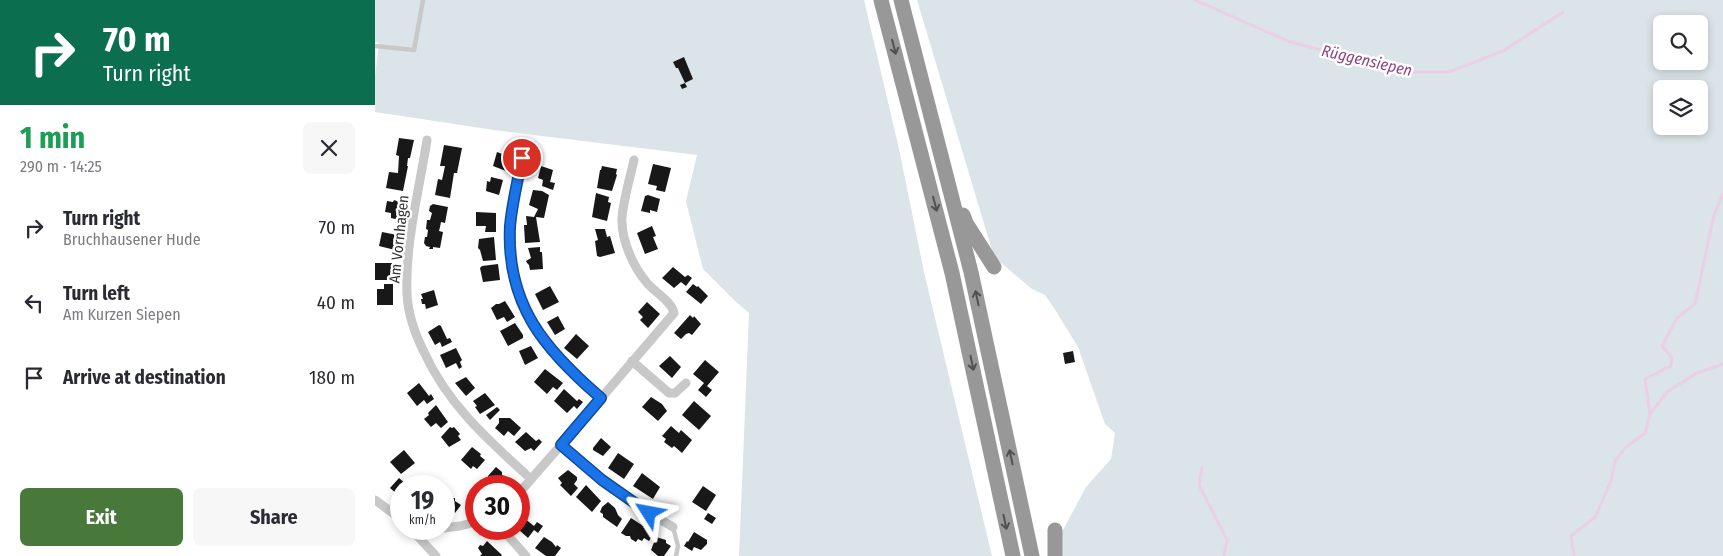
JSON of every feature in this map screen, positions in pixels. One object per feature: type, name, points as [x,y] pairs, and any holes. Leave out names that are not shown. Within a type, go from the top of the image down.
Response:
[{"type":"highway","points":[[881,0],[953,273],[1013,556]]},
{"type":"highway","points":[[901,0],[971,272],[1032,556]]},
{"type":"highway","points":[[934,126],[946,148],[966,223],[994,267]]},
{"type":"highway","points":[[1055,530],[1055,556]]},
{"type":"street","name":"Am Vornhagen","points":[[427,140],[408,264],[407,295],[412,324],[430,366],[451,400],[484,436],[531,479]]},
{"type":"street","points":[[522,158],[513,201],[510,234],[512,262],[518,287],[526,310],[541,338],[563,363],[601,398]]},
{"type":"street","points":[[531,479],[674,313],[672,307],[653,290],[639,273],[626,243],[622,217],[634,160]]},
{"type":"street","points":[[633,360],[669,393],[675,393],[686,383]]},
{"type":"street","points":[[561,445],[602,480],[673,527]]},
{"type":"street","points":[[375,500],[390,511]]},
{"type":"street","points":[[421,540],[436,556]]},
{"type":"street","points":[[511,540],[526,556]]},
{"type":"lane","points":[[375,46],[414,50],[423,0]]},
{"type":"lane","points":[[673,527],[678,546],[676,556]]},
{"type":"shaded area","points":[[375,0],[864,0],[899,149],[924,272],[992,556],[739,556],[749,313],[703,269],[686,201],[697,155],[494,130],[375,112],[375,76],[379,43],[375,42]]},
{"type":"shaded area","points":[[917,0],[1723,0],[1723,556],[1061,556],[1062,532],[1086,487],[1111,459],[1115,433],[1105,424],[1078,347],[1045,295],[1032,289],[994,257]]},
{"type":"building","points":[[684,57],[693,79],[685,83],[673,62]]},
{"type":"building","points":[[685,83],[687,87],[682,89],[680,85]]},
{"type":"building","points":[[399,138],[414,140],[410,158],[408,158],[403,191],[386,188],[389,172],[398,173],[399,156],[396,155]]},
{"type":"building","points":[[444,145],[462,148],[457,173],[454,173],[450,198],[435,195],[438,179],[442,180],[445,166],[440,166]]},
{"type":"building","points":[[497,152],[510,157],[506,171],[493,166]]},
{"type":"building","points":[[653,164],[671,168],[665,192],[656,190],[657,186],[648,184]]},
{"type":"building","points":[[541,166],[553,170],[550,182],[555,183],[553,190],[542,186],[543,180],[538,178]]},
{"type":"building","points":[[602,166],[617,169],[612,191],[597,188]]},
{"type":"building","points":[[491,177],[503,180],[499,195],[486,191],[487,181],[490,182]]},
{"type":"building","points":[[533,190],[542,191],[549,195],[544,218],[536,217],[540,242],[525,243],[524,225],[527,225],[526,216],[534,217],[538,209],[529,205]]},
{"type":"building","points":[[596,193],[609,197],[608,202],[611,203],[607,221],[592,217]]},
{"type":"building","points":[[648,195],[660,199],[657,212],[650,210],[650,213],[641,211],[645,196]]},
{"type":"building","points":[[394,200],[402,203],[399,220],[391,218],[391,213],[385,212],[387,201],[393,202]]},
{"type":"building","points":[[433,204],[448,207],[445,223],[441,222],[439,231],[443,232],[440,248],[433,247],[433,249],[429,249],[430,247],[424,243],[428,230],[426,229],[427,220],[430,220],[432,213],[429,211],[430,206]]},
{"type":"building","points":[[476,212],[496,213],[496,232],[485,232],[486,226],[476,226]]},
{"type":"building","points":[[652,226],[656,236],[653,237],[658,249],[645,254],[637,233]]},
{"type":"building","points":[[595,229],[605,229],[607,237],[610,236],[615,253],[597,256],[595,241],[598,240]]},
{"type":"building","points":[[382,232],[397,235],[395,250],[379,246]]},
{"type":"building","points":[[494,237],[496,260],[483,261],[478,248],[479,239]]},
{"type":"building","points":[[540,247],[543,269],[530,270],[526,261],[531,258],[528,248]]},
{"type":"building","points":[[375,263],[392,263],[392,280],[375,280]]},
{"type":"building","points":[[498,264],[500,280],[483,282],[480,268],[482,266]]},
{"type":"building","points":[[673,267],[685,277],[688,275],[692,278],[686,286],[681,282],[674,288],[662,278]]},
{"type":"building","points":[[384,284],[393,284],[393,305],[377,305],[377,289],[384,289]]},
{"type":"building","points":[[693,284],[698,286],[708,296],[701,304],[686,292]]},
{"type":"building","points":[[550,286],[559,302],[543,310],[535,294]]},
{"type":"building","points":[[434,290],[438,305],[426,309],[425,304],[422,304],[421,294]]},
{"type":"building","points":[[505,301],[515,317],[507,322],[504,317],[497,320],[491,308]]},
{"type":"building","points":[[647,302],[660,314],[648,328],[640,320],[643,317],[638,312]]},
{"type":"building","points":[[690,315],[693,318],[694,316],[701,324],[692,335],[686,334],[681,339],[674,333]]},
{"type":"building","points":[[558,316],[565,329],[555,335],[547,322]]},
{"type":"building","points":[[515,323],[523,338],[508,346],[500,331]]},
{"type":"building","points":[[439,325],[447,339],[450,338],[452,342],[442,347],[440,342],[435,345],[428,332]]},
{"type":"building","points":[[576,334],[589,346],[577,359],[564,348]]},
{"type":"building","points":[[531,346],[538,358],[525,365],[519,351]]},
{"type":"building","points":[[456,348],[462,360],[460,362],[462,367],[459,369],[456,363],[446,368],[440,355]]},
{"type":"building","points":[[1073,351],[1075,362],[1065,364],[1063,353]]},
{"type":"building","points":[[670,356],[681,367],[672,378],[659,366]]},
{"type":"building","points":[[705,360],[719,372],[707,386],[712,390],[706,397],[698,390],[704,383],[693,374]]},
{"type":"building","points":[[545,369],[563,383],[557,390],[553,387],[547,394],[534,382]]},
{"type":"building","points":[[466,377],[475,388],[466,396],[455,383]]},
{"type":"building","points":[[419,383],[429,396],[431,394],[434,399],[427,404],[424,400],[417,406],[407,393]]},
{"type":"building","points":[[564,389],[577,401],[579,399],[583,402],[577,409],[574,406],[567,413],[554,401]]},
{"type":"building","points":[[485,393],[495,405],[480,414],[473,401]]},
{"type":"building","points":[[651,397],[662,404],[667,411],[658,421],[642,407]]},
{"type":"building","points":[[694,401],[711,416],[699,430],[682,415]]},
{"type":"building","points":[[436,405],[448,422],[441,428],[436,423],[431,427],[424,419]]},
{"type":"building","points":[[497,407],[500,410],[490,420],[486,415]]},
{"type":"building","points":[[499,418],[510,418],[521,428],[514,436],[508,431],[504,436],[495,428],[499,423]]},
{"type":"building","points":[[671,426],[679,433],[681,430],[692,440],[682,453],[674,446],[672,448],[664,442],[666,439],[662,436]]},
{"type":"building","points":[[450,427],[454,427],[460,434],[458,436],[461,440],[449,447],[441,437]]},
{"type":"building","points":[[526,432],[536,441],[539,439],[542,442],[534,451],[531,448],[525,451],[515,442]]},
{"type":"building","points":[[601,438],[611,447],[603,456],[593,450]]},
{"type":"building","points":[[472,447],[485,460],[477,469],[473,466],[471,469],[461,460]]},
{"type":"building","points":[[404,450],[415,463],[401,474],[390,462]]},
{"type":"building","points":[[618,453],[634,464],[624,479],[608,468]]},
{"type":"building","points":[[496,467],[502,472],[502,475],[489,475]]},
{"type":"building","points":[[568,470],[577,477],[574,484],[578,488],[571,496],[560,485],[562,483],[558,478]]},
{"type":"building","points":[[642,473],[660,487],[653,499],[633,486]]},
{"type":"building","points":[[586,485],[601,501],[592,512],[576,497]]},
{"type":"building","points":[[703,486],[716,495],[706,511],[692,502]]},
{"type":"building","points":[[455,501],[461,505],[455,513]]},
{"type":"building","points":[[608,502],[615,508],[622,519],[617,527],[603,517],[603,514],[600,512],[602,507]]},
{"type":"building","points":[[708,513],[716,518],[712,524],[704,519]]},
{"type":"building","points":[[631,518],[654,533],[649,541],[644,538],[642,541],[638,539],[636,542],[630,536],[621,533]]},
{"type":"building","points":[[537,522],[543,526],[538,533],[534,530],[530,535],[530,523],[534,526]]},
{"type":"building","points":[[694,532],[707,540],[707,544],[701,550],[694,547],[692,551],[684,546]]},
{"type":"building","points":[[544,537],[556,547],[557,545],[561,548],[555,556],[546,556],[535,548]]},
{"type":"building","points":[[656,537],[666,540],[666,543],[671,546],[664,556],[658,556],[651,550]]},
{"type":"building","points":[[487,541],[501,556],[480,556],[482,554],[478,548]]},
{"type":"waterway","name":"Rüggensiepen","points":[[1195,0],[1290,42],[1406,72],[1449,72],[1503,51],[1563,12]]},
{"type":"waterway","points":[[1574,556],[1571,536],[1595,517],[1611,481],[1615,461],[1626,447],[1645,433],[1650,415],[1645,379],[1671,366],[1672,358],[1662,346],[1677,318],[1695,304],[1714,215],[1723,194]]},
{"type":"waterway","points":[[1650,414],[1667,392],[1697,373],[1723,364]]},
{"type":"waterway","points":[[1202,468],[1199,485],[1227,540],[1224,556]]},
{"type":"route","points":[[522,158],[513,201],[510,234],[513,272],[526,310],[541,338],[578,378],[601,398],[561,445],[602,480],[649,513]]}]
